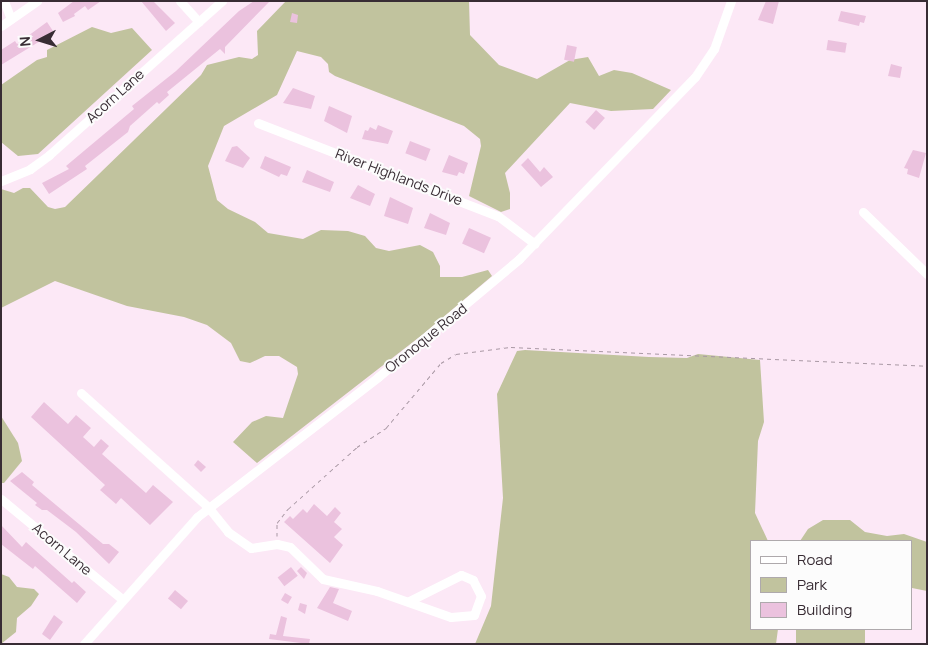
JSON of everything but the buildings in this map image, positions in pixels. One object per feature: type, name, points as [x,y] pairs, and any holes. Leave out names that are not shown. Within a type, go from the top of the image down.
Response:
[{"type":"street","points":[[4,1],[11,19]]},
{"type":"street","points":[[1,26],[37,1]]},
{"type":"street","points":[[180,1],[199,22]]},
{"type":"street","name":"Acorn Lane","points":[[1,180],[24,172],[49,155],[222,1]]},
{"type":"street","name":"Oronoque Road","points":[[84,644],[122,599],[208,507],[408,353],[503,275],[695,77],[714,49],[731,1]]},
{"type":"street","name":"River Highlands Drive","points":[[258,123],[492,213],[518,229],[534,244]]},
{"type":"street","points":[[863,212],[927,274]]},
{"type":"street","points":[[81,393],[208,507],[228,532],[251,548],[277,544],[290,547],[323,579],[351,584],[409,602],[451,618],[474,615],[481,596],[473,580],[461,575],[409,602]]},
{"type":"street","name":"Acorn Lane","points":[[1,499],[122,599]]},
{"type":"path","points":[[277,544],[277,523],[288,509],[357,447],[386,428],[441,363],[456,354],[511,347],[927,366]]},
{"type":"green space","points":[[286,1],[469,1],[470,35],[499,65],[537,79],[570,60],[588,57],[599,76],[614,70],[632,73],[671,90],[653,109],[611,111],[570,103],[505,173],[510,193],[510,209],[501,212],[469,196],[481,146],[480,139],[464,126],[335,76],[329,72],[328,64],[321,57],[297,51],[277,95],[224,126],[208,166],[217,200],[228,209],[255,222],[268,233],[303,239],[321,230],[348,231],[365,236],[376,248],[389,251],[420,245],[433,252],[440,266],[440,277],[462,277],[488,270],[492,276],[422,335],[257,463],[233,442],[252,422],[266,416],[283,418],[298,374],[297,367],[279,356],[265,356],[250,363],[240,361],[231,343],[207,325],[184,317],[127,306],[55,281],[1,308],[1,189],[14,193],[23,188],[30,188],[48,207],[55,209],[65,207],[201,75],[207,65],[239,57],[252,59],[258,55],[257,31]]},
{"type":"green space","points":[[92,27],[111,33],[132,28],[152,50],[38,154],[18,156],[1,142],[1,85],[37,60],[47,57],[47,50]]},
{"type":"green space","points":[[517,351],[687,358],[698,354],[760,360],[764,422],[758,441],[755,513],[768,540],[750,540],[750,630],[778,630],[776,644],[475,644],[491,606],[503,498],[497,394]]},
{"type":"green space","points":[[1,416],[18,443],[22,461],[4,483],[1,483]]},
{"type":"green space","points":[[823,520],[850,520],[865,532],[887,536],[904,534],[927,542],[927,591],[913,588],[913,540],[801,540],[808,529]]},
{"type":"green space","points":[[1,574],[9,577],[17,587],[34,589],[39,594],[31,606],[17,618],[16,632],[1,644]]},
{"type":"green space","points":[[796,630],[865,630],[865,644],[796,644]]}]
